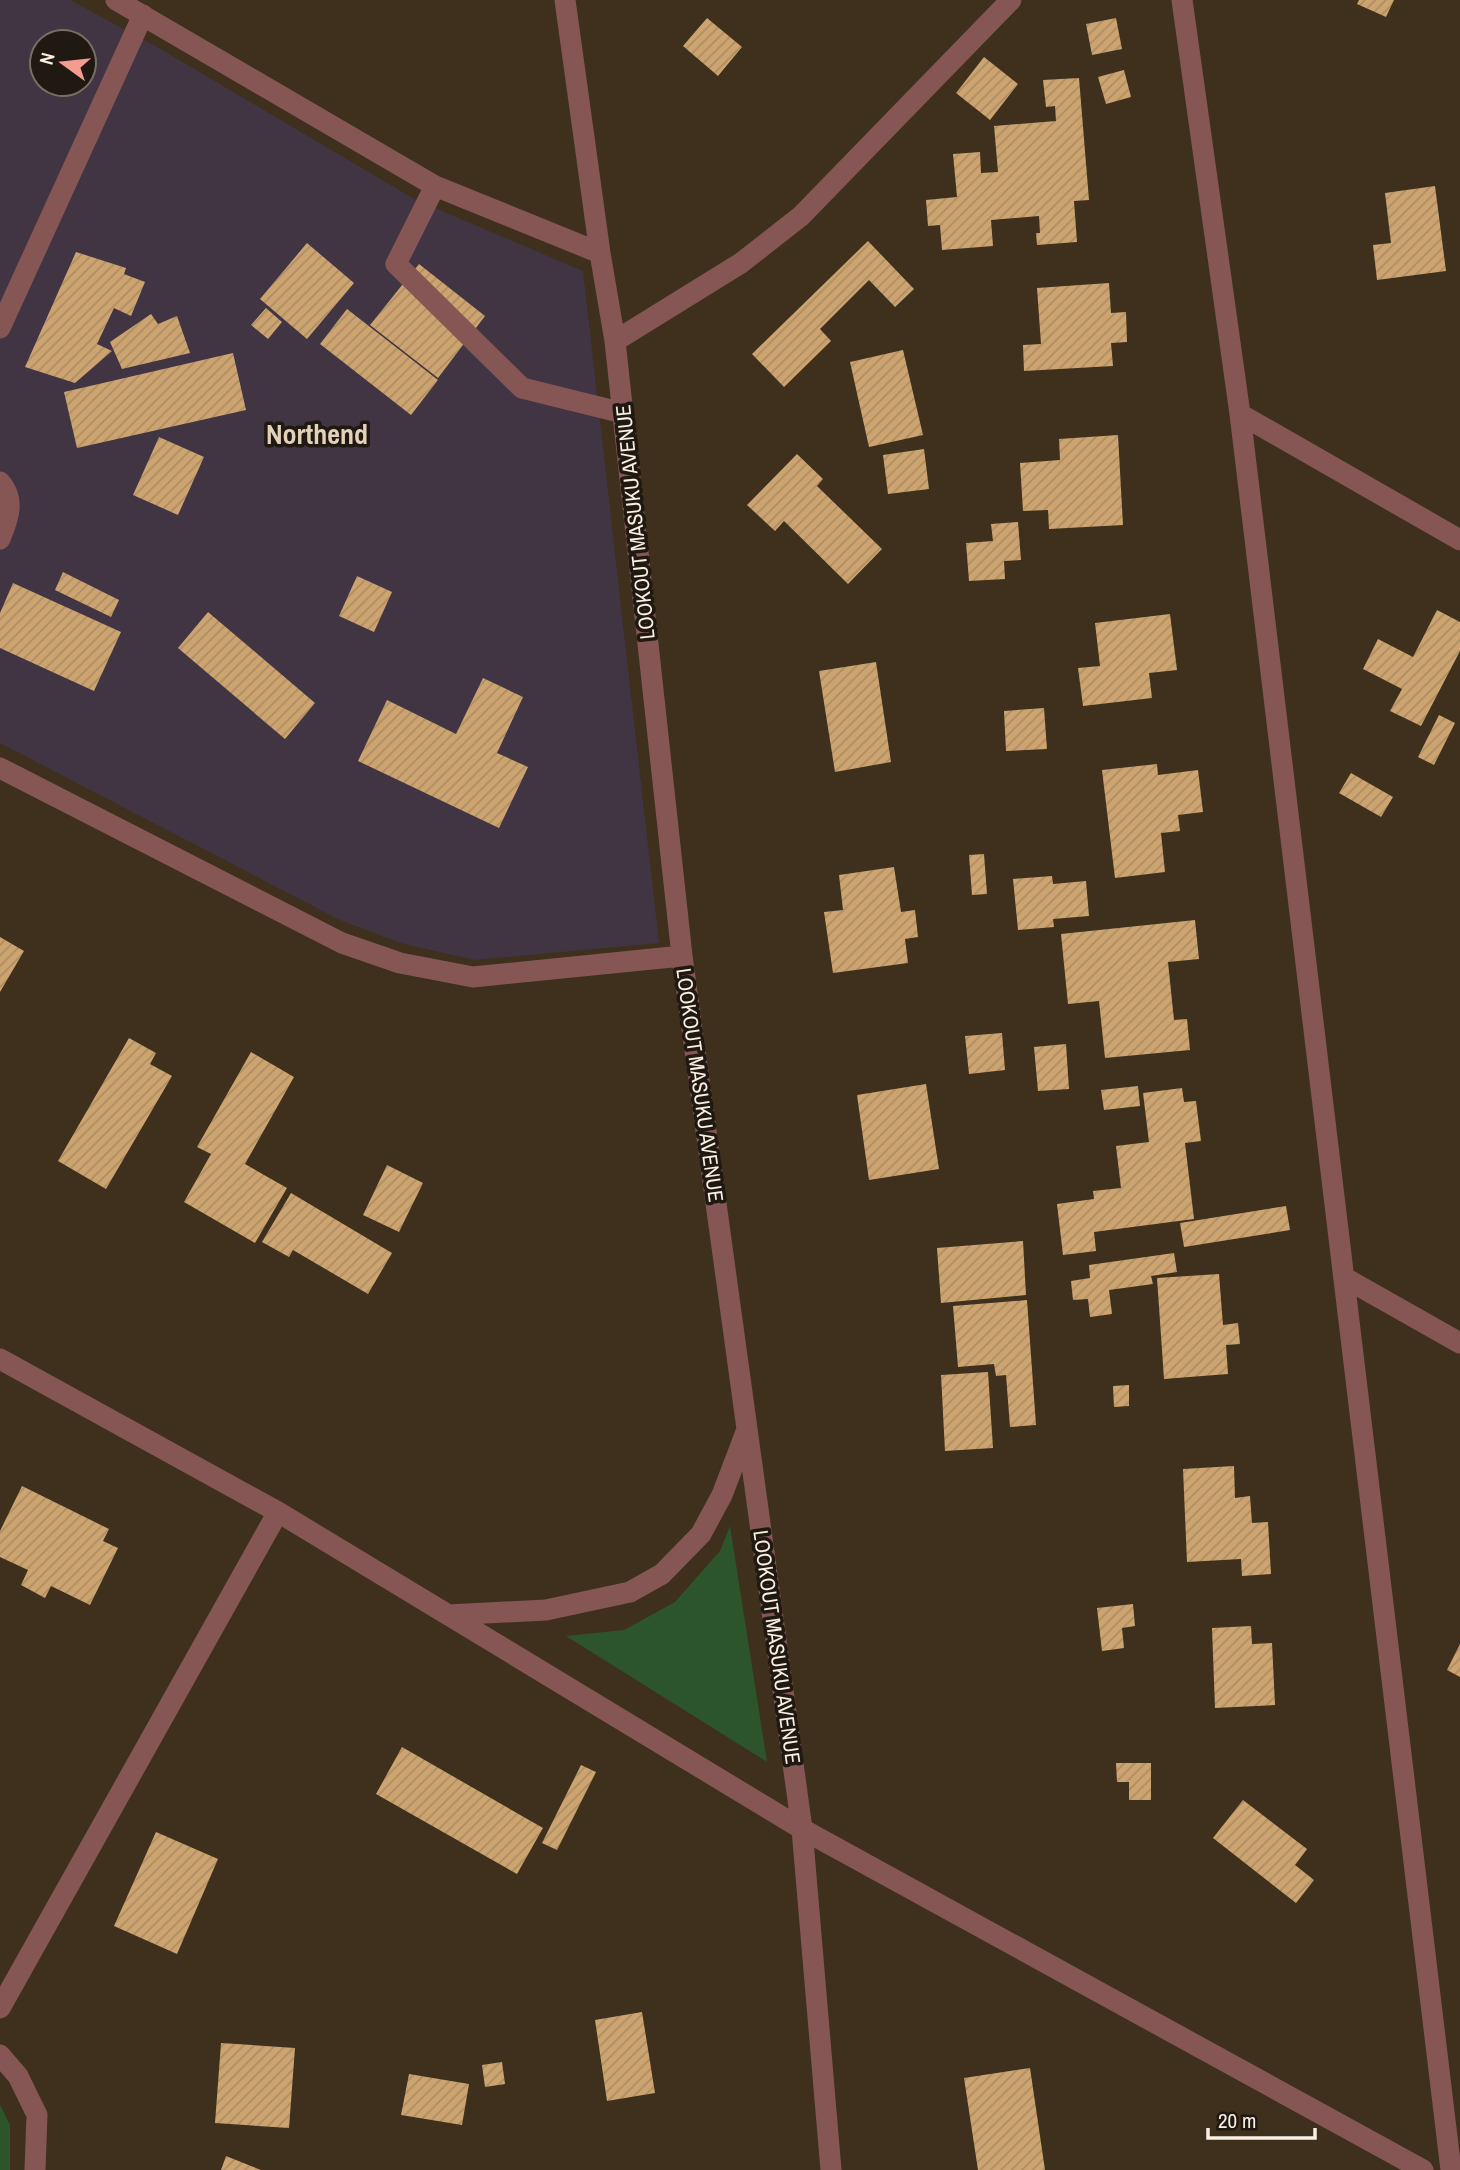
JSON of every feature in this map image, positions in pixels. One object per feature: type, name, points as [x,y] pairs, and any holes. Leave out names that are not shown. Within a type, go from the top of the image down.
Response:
[{"type":"street","points":[[116,0],[435,186],[600,253]]},
{"type":"street","name":"LOOKOUT MASUKU AVENUE","points":[[565,0],[615,341],[682,956],[802,1829],[831,2170]]},
{"type":"street","points":[[615,341],[741,263],[802,216],[1011,0]]},
{"type":"street","points":[[1182,0],[1240,414],[1451,2170]]},
{"type":"street","points":[[0,328],[143,15]]},
{"type":"street","points":[[435,186],[396,264],[522,388],[623,413]]},
{"type":"street","points":[[1240,414],[1460,540]]},
{"type":"street","points":[[0,482],[10,500],[10,512],[0,539]]},
{"type":"street","points":[[0,768],[342,943],[400,963],[473,977],[682,956]]},
{"type":"street","points":[[1345,1278],[1460,1343]]},
{"type":"street","points":[[0,1359],[278,1512],[802,1829],[1423,2170]]},
{"type":"street","points":[[448,1615],[546,1611],[631,1592],[662,1574],[701,1534],[722,1495],[747,1430]]},
{"type":"street","points":[[0,2008],[278,1512]]},
{"type":"street","points":[[0,2056],[18,2076],[37,2115],[35,2170]]},
{"type":"shaded area","points":[[0,0],[70,0],[157,47],[414,199],[583,271],[659,943],[474,960],[401,943],[340,920],[0,743]]},
{"type":"green space","points":[[730,1526],[767,1762],[566,1636],[624,1630],[675,1602],[720,1551]]},
{"type":"green space","points":[[0,2105],[10,2125],[10,2170],[0,2170]]},
{"type":"building","points":[[1359,0],[1394,0],[1386,17],[1357,4]]},
{"type":"building","points":[[707,18],[742,47],[718,76],[683,46]]},
{"type":"building","points":[[1116,18],[1122,49],[1092,55],[1086,24]]},
{"type":"building","points":[[984,57],[1018,84],[990,120],[956,93]]},
{"type":"building","points":[[1124,70],[1131,97],[1106,104],[1098,77]]},
{"type":"building","points":[[1079,78],[1089,200],[1074,201],[1077,242],[1037,245],[1036,233],[1040,233],[1039,216],[991,220],[993,246],[942,250],[940,225],[928,226],[926,200],[957,197],[953,154],[980,152],[981,173],[998,172],[994,126],[1056,121],[1055,106],[1046,107],[1043,80]]},
{"type":"building","points":[[1435,186],[1446,271],[1377,280],[1373,245],[1391,243],[1385,193]]},
{"type":"building","points":[[868,241],[914,289],[895,307],[869,280],[820,329],[831,341],[784,387],[752,354]]},
{"type":"building","points":[[307,243],[354,283],[307,339],[260,299]]},
{"type":"building","points":[[76,252],[126,268],[124,274],[145,282],[131,316],[114,308],[97,344],[112,351],[75,383],[25,367]]},
{"type":"building","points":[[419,264],[485,316],[438,378],[370,325]]},
{"type":"building","points":[[1109,283],[1111,313],[1126,312],[1127,342],[1111,343],[1113,366],[1024,371],[1023,345],[1041,344],[1037,288]]},
{"type":"building","points":[[266,308],[282,322],[268,339],[251,325]]},
{"type":"building","points":[[347,309],[438,380],[411,415],[320,344]]},
{"type":"building","points":[[151,314],[158,324],[177,316],[190,353],[122,369],[110,342]]},
{"type":"building","points":[[903,350],[923,435],[869,447],[850,362]]},
{"type":"building","points":[[233,353],[246,410],[77,448],[64,392]]},
{"type":"building","points":[[1118,435],[1123,525],[1049,529],[1048,510],[1023,511],[1020,463],[1060,460],[1059,439]]},
{"type":"building","points":[[159,437],[204,457],[178,515],[133,495]]},
{"type":"building","points":[[924,449],[929,489],[888,494],[883,455]]},
{"type":"building","points":[[797,454],[823,479],[817,486],[882,549],[848,584],[784,521],[775,531],[747,505]]},
{"type":"building","points":[[1018,522],[1021,560],[1004,561],[1005,579],[969,581],[966,543],[993,541],[991,524]]},
{"type":"building","points":[[63,572],[119,600],[111,617],[55,590]]},
{"type":"building","points":[[357,576],[392,592],[374,632],[339,616]]},
{"type":"building","points":[[13,583],[121,632],[94,691],[0,648],[0,613]]},
{"type":"building","points":[[1437,610],[1460,622],[1460,651],[1421,726],[1390,711],[1402,689],[1363,669],[1378,639],[1413,657]]},
{"type":"building","points":[[208,612],[315,703],[285,739],[178,648]]},
{"type":"building","points":[[1170,614],[1177,670],[1149,673],[1152,698],[1083,706],[1078,668],[1100,666],[1095,623]]},
{"type":"building","points":[[876,662],[891,762],[835,772],[819,671]]},
{"type":"building","points":[[483,678],[523,697],[497,753],[528,767],[499,828],[358,761],[387,700],[456,734]]},
{"type":"building","points":[[1044,708],[1047,749],[1006,751],[1004,711]]},
{"type":"building","points":[[1439,715],[1455,723],[1434,765],[1418,757]]},
{"type":"building","points":[[1157,764],[1158,775],[1198,770],[1203,812],[1178,815],[1180,831],[1161,833],[1165,872],[1115,878],[1102,770]]},
{"type":"building","points":[[1351,773],[1393,797],[1381,817],[1339,793]]},
{"type":"building","points":[[984,854],[987,894],[972,895],[969,855]]},
{"type":"building","points":[[894,867],[901,912],[915,910],[918,937],[905,939],[908,963],[833,973],[824,912],[843,910],[839,875]]},
{"type":"building","points":[[1052,876],[1053,884],[1086,881],[1089,916],[1053,919],[1054,927],[1018,930],[1013,879]]},
{"type":"building","points":[[1195,920],[1199,959],[1168,962],[1174,1020],[1187,1019],[1190,1050],[1105,1058],[1099,1001],[1068,1004],[1061,934]]},
{"type":"building","points":[[0,937],[24,951],[0,992]]},
{"type":"building","points":[[1002,1033],[1005,1070],[969,1074],[965,1036]]},
{"type":"building","points":[[129,1038],[156,1053],[150,1064],[172,1076],[106,1189],[58,1161]]},
{"type":"building","points":[[1066,1044],[1069,1089],[1038,1091],[1034,1047]]},
{"type":"building","points":[[251,1052],[294,1077],[245,1164],[287,1188],[255,1243],[184,1202],[211,1154],[197,1147]]},
{"type":"building","points":[[926,1084],[939,1169],[869,1180],[857,1095]]},
{"type":"building","points":[[1138,1086],[1140,1106],[1104,1110],[1101,1090]]},
{"type":"building","points":[[1182,1088],[1184,1102],[1196,1101],[1201,1141],[1185,1143],[1194,1219],[1094,1232],[1096,1251],[1063,1255],[1057,1204],[1094,1199],[1093,1191],[1121,1188],[1116,1146],[1149,1142],[1143,1093]]},
{"type":"building","points":[[387,1165],[423,1183],[399,1232],[363,1215]]},
{"type":"building","points":[[291,1193],[392,1253],[368,1294],[293,1250],[289,1257],[262,1242]]},
{"type":"building","points":[[1286,1206],[1290,1230],[1184,1247],[1180,1223]]},
{"type":"building","points":[[1023,1241],[1026,1295],[941,1303],[937,1248]]},
{"type":"building","points":[[1174,1253],[1177,1272],[1151,1276],[1153,1284],[1109,1290],[1112,1314],[1090,1317],[1088,1299],[1073,1300],[1071,1281],[1090,1278],[1089,1265]]},
{"type":"building","points":[[1219,1274],[1223,1325],[1238,1323],[1240,1344],[1226,1345],[1228,1374],[1164,1379],[1157,1278]]},
{"type":"building","points":[[1027,1300],[1036,1425],[1010,1427],[1006,1375],[996,1376],[994,1364],[958,1367],[953,1306]]},
{"type":"building","points":[[988,1372],[993,1448],[945,1451],[941,1375]]},
{"type":"building","points":[[1129,1385],[1129,1406],[1114,1407],[1113,1386]]},
{"type":"building","points":[[1234,1466],[1235,1498],[1250,1496],[1252,1523],[1268,1522],[1271,1574],[1242,1576],[1241,1559],[1187,1562],[1183,1469]]},
{"type":"building","points":[[22,1486],[109,1529],[103,1541],[118,1548],[90,1605],[51,1586],[45,1598],[21,1585],[28,1570],[0,1557],[0,1531]]},
{"type":"building","points":[[1133,1604],[1135,1626],[1122,1628],[1124,1648],[1102,1651],[1097,1608]]},
{"type":"building","points":[[1251,1626],[1252,1644],[1272,1643],[1275,1705],[1215,1708],[1212,1628]]},
{"type":"building","points":[[1460,1644],[1460,1677],[1447,1670]]},
{"type":"building","points":[[402,1747],[543,1828],[517,1874],[376,1794]]},
{"type":"building","points":[[1116,1763],[1151,1763],[1151,1800],[1129,1800],[1129,1782],[1117,1782]]},
{"type":"building","points":[[581,1765],[596,1772],[557,1850],[542,1843]]},
{"type":"building","points":[[1243,1800],[1307,1849],[1295,1865],[1314,1880],[1296,1903],[1213,1838]]},
{"type":"building","points":[[156,1832],[218,1859],[177,1954],[114,1926]]},
{"type":"building","points":[[642,2012],[655,2093],[607,2101],[595,2020]]},
{"type":"building","points":[[221,2043],[295,2048],[289,2128],[215,2123]]},
{"type":"building","points":[[502,2062],[505,2084],[485,2087],[482,2065]]},
{"type":"building","points":[[1030,2068],[1045,2170],[978,2170],[964,2078]]},
{"type":"building","points":[[409,2074],[469,2084],[462,2125],[401,2115]]},
{"type":"building","points":[[226,2156],[261,2170],[221,2170]]},
{"type":"district","name":"Northend","points":[[317,434]]}]
